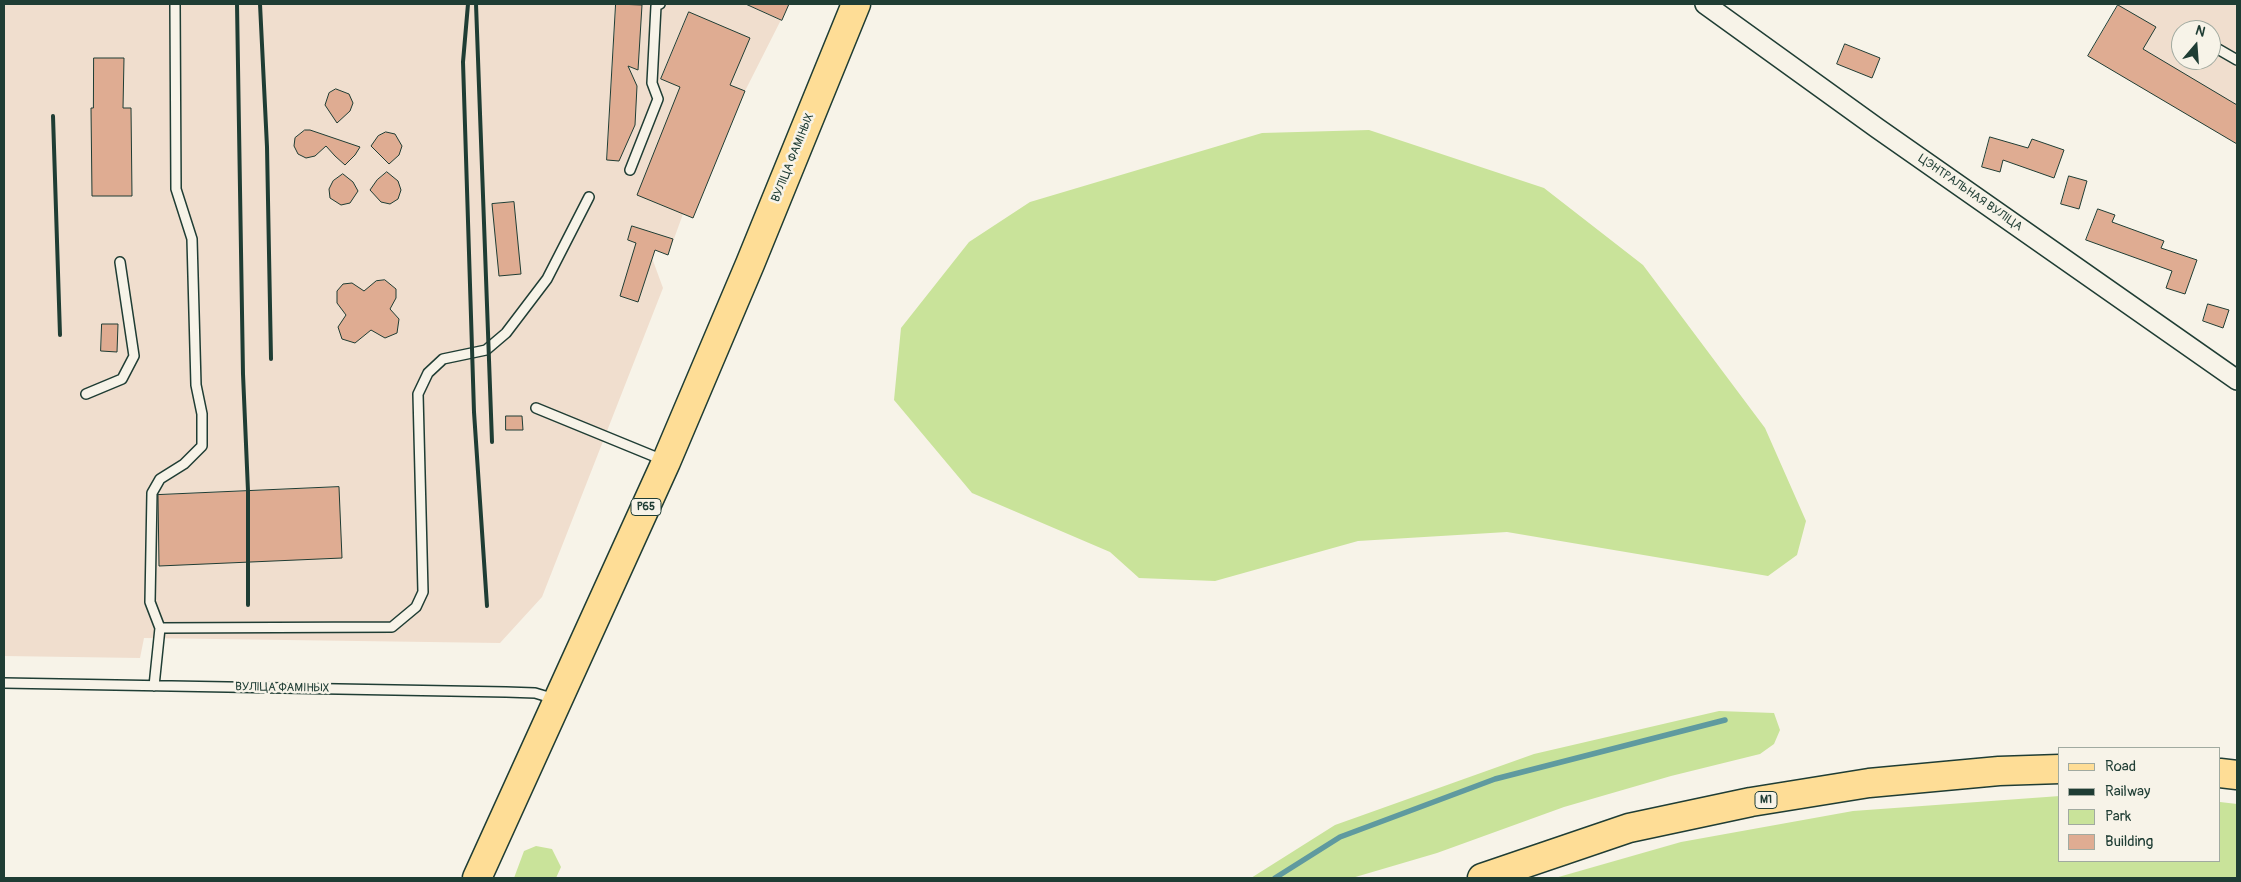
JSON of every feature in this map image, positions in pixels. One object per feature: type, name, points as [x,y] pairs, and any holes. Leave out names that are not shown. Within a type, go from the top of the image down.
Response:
[{"type":"main road","name":"ВУЛІЦА ФАМІНЫХ","points":[[666,462],[730,312],[856,4]]},
{"type":"main road","name":"Р65","points":[[478,878],[666,462]]},
{"type":"main road","name":"М1","points":[[1482,878],[1629,828],[1751,802],[1869,783],[1999,771],[2058,769]]},
{"type":"main road","points":[[2221,773],[2237,774]]},
{"type":"street","name":"ЦЭНТРАЛЬНАЯ ВУЛІЦА","points":[[1705,4],[1877,128],[2237,380]]},
{"type":"lane","points":[[154,686],[160,628],[150,602],[152,493],[160,479],[184,464],[202,446],[202,414],[196,385],[192,239],[176,189],[175,4]]},
{"type":"lane","points":[[630,170],[658,99],[652,83],[656,6],[660,4]]},
{"type":"lane","points":[[2221,51],[2237,60]]},
{"type":"lane","points":[[160,628],[392,627],[408,616],[416,607],[423,592],[418,394],[428,373],[443,359],[486,350],[506,333],[547,279],[589,197]]},
{"type":"lane","points":[[86,394],[122,379],[134,356],[120,262]]},
{"type":"lane","points":[[536,408],[666,462]]},
{"type":"lane","name":"ВУЛІЦА ФАМІНЫХ","points":[[4,683],[506,692],[535,693],[559,700]]},
{"type":"shaded area","points":[[4,4],[789,4],[745,91],[693,218],[683,214],[668,255],[655,250],[652,258],[663,288],[542,597],[500,643],[144,638],[140,658],[4,656]]},
{"type":"shaded area","points":[[2119,4],[2237,4],[2237,144],[2088,56]]},
{"type":"green space","points":[[1369,130],[1544,188],[1643,265],[1765,428],[1806,521],[1797,555],[1768,576],[1507,532],[1358,541],[1215,581],[1139,578],[1110,552],[972,493],[894,400],[901,328],[969,242],[1030,202],[1262,133]]},
{"type":"green space","points":[[1719,711],[1774,713],[1780,730],[1774,744],[1760,754],[1671,776],[1564,807],[1437,853],[1352,878],[1251,878],[1335,825],[1534,754]]},
{"type":"green space","points":[[2058,796],[2058,862],[2221,862],[2221,802],[2237,804],[2237,878],[1555,878],[1681,842],[1853,811]]},
{"type":"green space","points":[[536,846],[552,849],[561,867],[556,878],[514,878],[524,851]]},
{"type":"building","points":[[616,4],[642,5],[638,70],[628,66],[637,86],[635,125],[619,161],[607,160]]},
{"type":"building","points":[[746,4],[789,4],[782,20]]},
{"type":"building","points":[[2118,5],[2156,27],[2143,49],[2171,66],[2171,70],[2178,70],[2237,105],[2237,144],[2088,56]]},
{"type":"building","points":[[689,12],[750,38],[730,85],[745,91],[693,218],[637,195],[680,87],[661,79]]},
{"type":"building","points":[[1845,44],[1880,58],[1872,78],[1837,64]]},
{"type":"building","points":[[94,58],[124,58],[123,108],[131,108],[132,196],[92,196],[91,108],[93,108]]},
{"type":"building","points":[[336,89],[349,94],[353,103],[350,111],[337,123],[325,105],[329,93]]},
{"type":"building","points":[[305,130],[360,147],[345,165],[326,146],[315,156],[306,158],[298,154],[294,146],[295,138]]},
{"type":"building","points":[[386,132],[395,134],[402,146],[399,155],[389,164],[371,146],[378,136]]},
{"type":"building","points":[[1990,137],[2028,148],[2032,139],[2064,150],[2054,178],[2003,160],[2000,172],[1982,167]]},
{"type":"building","points":[[387,172],[398,181],[401,190],[398,199],[390,204],[381,202],[370,190],[377,180]]},
{"type":"building","points":[[343,174],[353,182],[358,191],[350,203],[341,205],[330,198],[329,189],[333,181]]},
{"type":"building","points":[[2069,176],[2087,181],[2079,209],[2061,204]]},
{"type":"building","points":[[514,202],[521,274],[499,276],[492,204]]},
{"type":"building","points":[[2098,209],[2115,215],[2112,222],[2164,241],[2161,248],[2197,260],[2185,294],[2166,288],[2172,271],[2086,240]]},
{"type":"building","points":[[632,226],[673,239],[668,255],[655,250],[638,302],[620,296],[636,243],[628,240]]},
{"type":"building","points":[[385,280],[396,289],[396,298],[390,309],[399,319],[397,333],[385,338],[371,330],[355,343],[342,339],[338,327],[346,315],[337,303],[337,291],[343,284],[352,283],[364,291],[376,281]]},
{"type":"building","points":[[2208,304],[2229,310],[2223,328],[2203,321]]},
{"type":"building","points":[[102,324],[118,324],[117,352],[101,351]]},
{"type":"building","points":[[506,416],[522,416],[523,430],[506,430]]},
{"type":"building","points":[[339,487],[342,558],[159,566],[158,495]]},
{"type":"waterway","points":[[1275,878],[1340,837],[1495,779],[1725,720]]},
{"type":"railway","points":[[237,4],[243,374],[248,491],[248,605]]},
{"type":"railway","points":[[260,4],[267,147],[271,359]]},
{"type":"railway","points":[[468,4],[463,62],[474,412],[487,606]]},
{"type":"railway","points":[[476,4],[492,442]]},
{"type":"railway","points":[[53,116],[60,335]]}]
